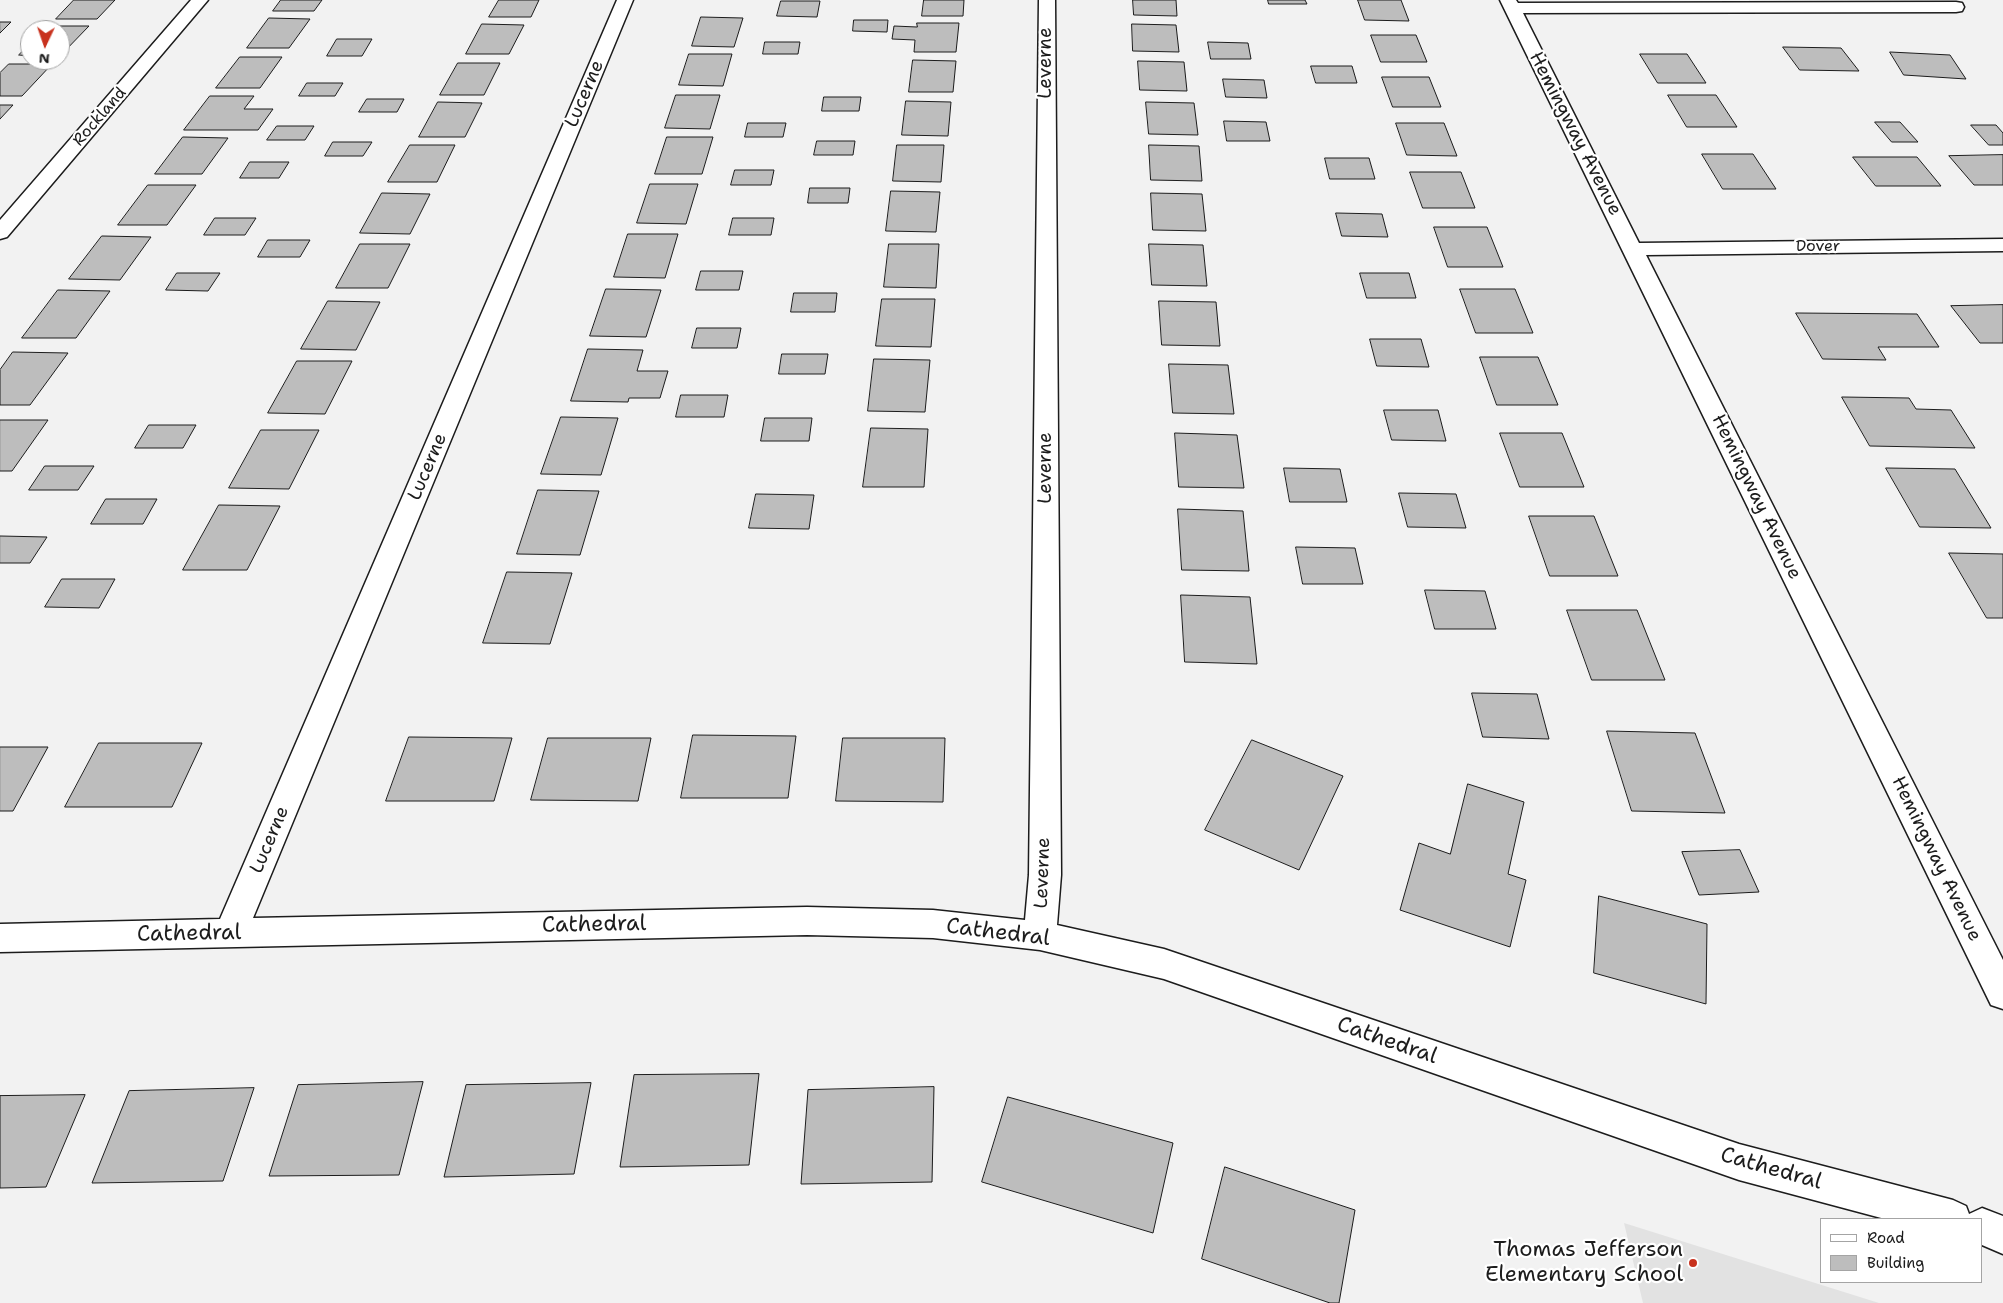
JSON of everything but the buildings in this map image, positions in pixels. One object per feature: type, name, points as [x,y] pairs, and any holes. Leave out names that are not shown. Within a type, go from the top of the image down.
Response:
[{"type":"street","name":"Rockland","points":[[0,233],[200,0]]},
{"type":"street","name":"Lucerne","points":[[230,934],[625,0]]},
{"type":"street","name":"Leverne","points":[[1040,936],[1045,875],[1047,0]]},
{"type":"street","points":[[1510,4],[1956,7]]},
{"type":"street","name":"Hemingway Avenue","points":[[1510,4],[2003,994]]},
{"type":"street","name":"Dover","points":[[1632,248],[2003,245]]},
{"type":"street","name":"Cathedral","points":[[0,938],[807,921],[933,924],[1040,936],[1164,964],[1739,1162],[1949,1218]]},
{"type":"street","points":[[1983,1227],[2003,1235]]},
{"type":"shaded area","name":"Thomas Jefferson Elementary School","points":[[1624,1223],[1879,1303],[1643,1303]]},
{"type":"place","name":"Thomas Jefferson Elementary School","points":[[1693,1263]]}]
